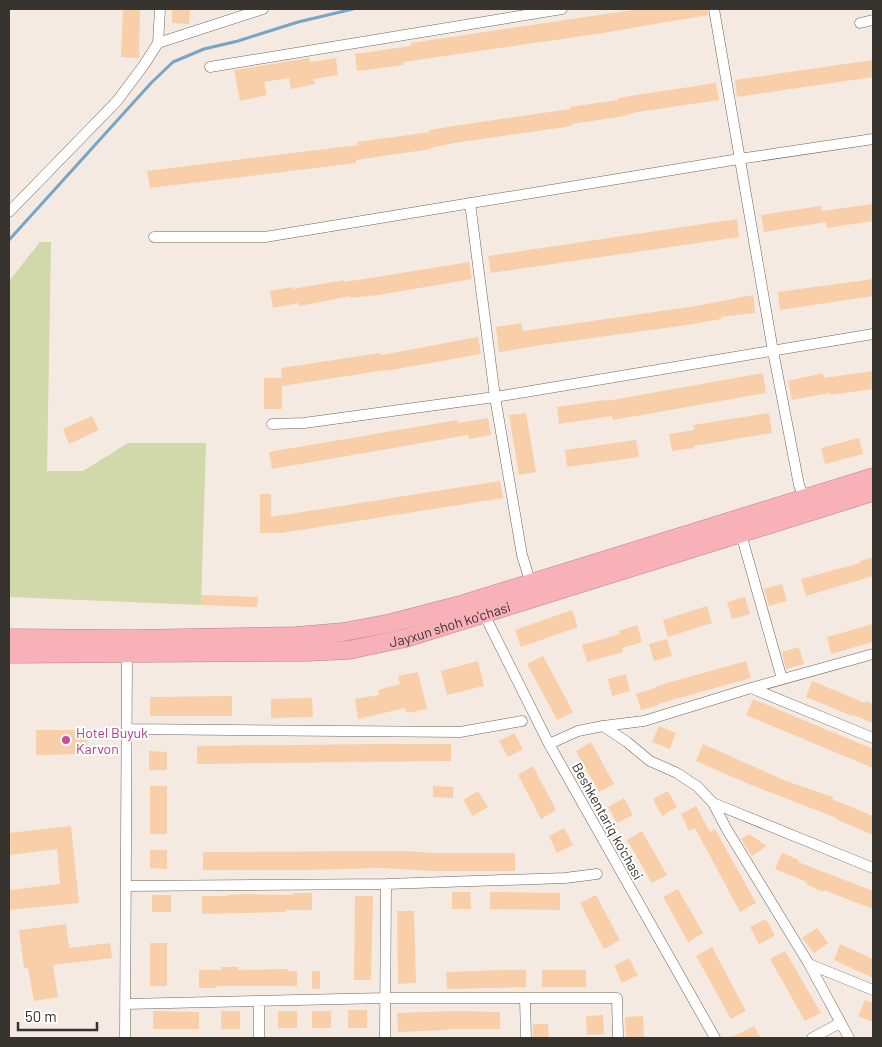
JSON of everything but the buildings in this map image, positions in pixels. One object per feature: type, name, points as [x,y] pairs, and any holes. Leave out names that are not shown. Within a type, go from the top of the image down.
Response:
[{"type":"highway","name":"Jayxun shoh ko'chasi","points":[[9,638],[130,639],[296,636],[342,632],[391,623],[532,584],[873,477]]},
{"type":"highway","name":"Jayxun shoh ko'chasi","points":[[9,654],[127,655],[349,650],[406,638],[873,492]]},
{"type":"street","points":[[9,212],[117,100],[144,65],[158,43],[160,9]]},
{"type":"street","points":[[158,43],[263,9]]},
{"type":"street","points":[[210,67],[562,9]]},
{"type":"street","points":[[714,9],[773,351],[799,484],[804,498]]},
{"type":"street","points":[[860,23],[873,20]]},
{"type":"street","points":[[154,237],[265,237],[739,159],[873,139]]},
{"type":"street","points":[[470,203],[495,397],[522,554],[532,584]]},
{"type":"street","points":[[272,424],[304,423],[495,397],[873,334]]},
{"type":"street","points":[[741,534],[782,679]]},
{"type":"street","name":"Beshkentariq ko'chasi","points":[[484,614],[550,744],[715,1038]]},
{"type":"street","points":[[550,744],[578,731],[644,721],[751,688],[873,654]]},
{"type":"street","points":[[125,1038],[127,655]]},
{"type":"street","points":[[751,688],[873,738]]},
{"type":"street","points":[[127,729],[460,732],[522,721]]},
{"type":"street","points":[[603,726],[627,742],[650,761],[677,773],[698,787],[713,803],[726,828],[809,964],[849,1038]]},
{"type":"street","points":[[713,803],[873,868]]},
{"type":"street","points":[[126,886],[386,884],[565,878],[597,874]]},
{"type":"street","points":[[385,1038],[386,884]]},
{"type":"street","points":[[809,964],[873,990]]},
{"type":"street","points":[[126,1004],[385,998],[617,998],[618,1038]]},
{"type":"street","points":[[525,999],[526,1038]]},
{"type":"street","points":[[259,1001],[259,1038]]},
{"type":"street","points":[[812,1038],[840,1023]]},
{"type":"green space","points":[[40,242],[51,242],[47,471],[83,471],[128,443],[206,443],[201,605],[9,597],[9,281]]},
{"type":"waterway","points":[[9,240],[152,82],[173,62],[204,49],[238,41],[298,22],[353,9]]},
{"type":"place","name":"Hotel Buyuk Karvon","points":[[66,740]]}]
